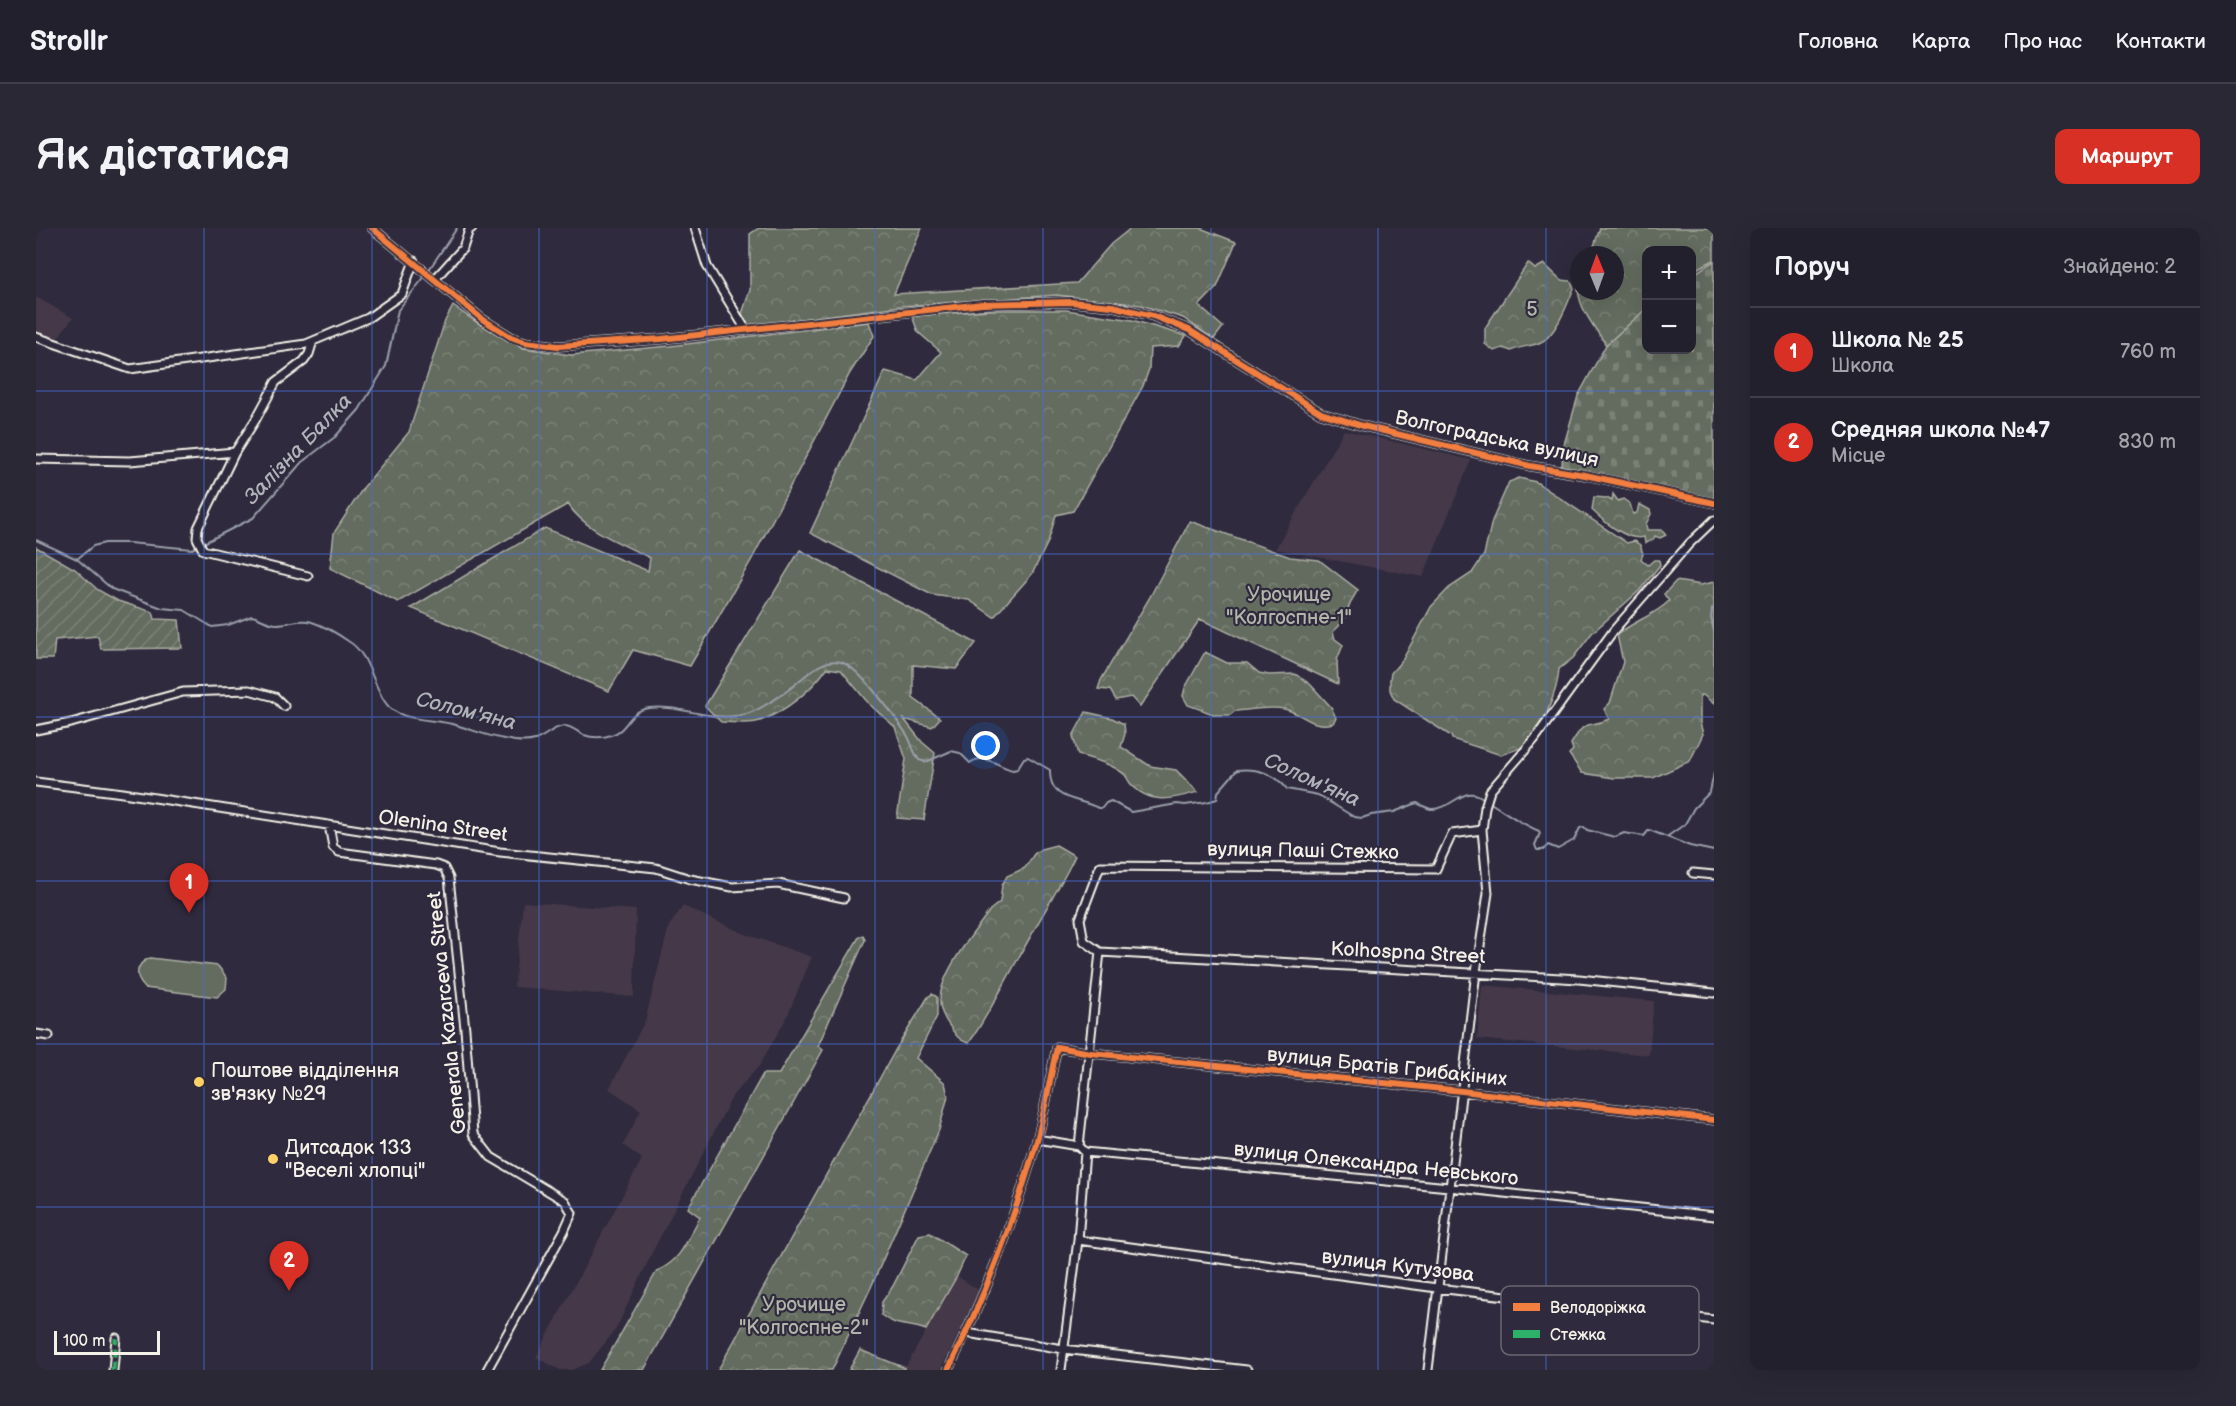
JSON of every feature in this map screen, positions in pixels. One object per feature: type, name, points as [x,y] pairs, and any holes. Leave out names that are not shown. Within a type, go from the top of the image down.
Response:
[{"type":"street","name":"Волгоградська вулиця","points":[[372,228],[496,328],[525,342],[540,345],[584,345],[983,304],[1071,302],[1112,306],[1153,316],[1189,330],[1321,413],[1363,426],[1530,466],[1585,475],[1714,503]]},
{"type":"street","points":[[433,278],[464,248],[471,228]]},
{"type":"street","points":[[695,228],[707,266],[746,330]]},
{"type":"street","points":[[36,337],[130,369],[306,344],[368,318],[402,294],[415,262]]},
{"type":"street","points":[[308,576],[202,549],[198,541],[198,528],[235,452],[276,382],[304,361],[313,341]]},
{"type":"street","points":[[36,459],[130,461],[235,452]]},
{"type":"street","points":[[1428,1370],[1476,972],[1488,893],[1482,830],[1485,807],[1490,792],[1534,740],[1614,630],[1689,544],[1714,520]]},
{"type":"street","points":[[36,730],[81,721],[183,692],[249,690],[275,697],[284,706]]},
{"type":"street","name":"Olenina Street","points":[[36,782],[500,852],[656,868],[690,879],[732,886],[778,884],[844,898]]},
{"type":"street","name":"Generala Kazarceva Street","points":[[329,825],[333,847],[339,852],[444,868],[449,878],[473,1134],[492,1157],[565,1201],[572,1213],[487,1370]]},
{"type":"street","name":"вулиця Паші Стежко","points":[[1100,952],[1084,941],[1080,919],[1100,866],[1436,869],[1452,834],[1482,830]]},
{"type":"street","points":[[1693,873],[1714,875]]},
{"type":"street","points":[[1079,1146],[1091,1053],[1100,952]]},
{"type":"street","name":"Kolhospna Street","points":[[1100,952],[1476,972],[1579,979],[1714,993]]},
{"type":"street","points":[[36,1034],[49,1036]]},
{"type":"street","name":"вулиця Братів Грибакіних","points":[[1037,1139],[1057,1047],[1091,1053],[1462,1091],[1714,1120]]},
{"type":"street","points":[[948,1370],[988,1285],[1037,1139],[1079,1146],[1085,1152],[1078,1240],[1060,1370]]},
{"type":"street","name":"вулиця Олександра Невського","points":[[1085,1152],[1449,1187],[1714,1216]]},
{"type":"street","name":"вулиця Кутузова","points":[[1078,1240],[1501,1295]]},
{"type":"street","name":"вулиця Кутузова","points":[[1699,1318],[1714,1320]]},
{"type":"street","points":[[967,1333],[1063,1349],[1247,1370]]},
{"type":"street","points":[[113,1370],[116,1338]]},
{"type":"shaded area","points":[[36,297],[73,318],[55,341],[36,332]]},
{"type":"shaded area","points":[[1344,430],[1471,460],[1423,577],[1275,549]]},
{"type":"shaded area","points":[[523,902],[636,910],[634,997],[514,987]]},
{"type":"shaded area","points":[[683,906],[743,933],[812,957],[787,1017],[759,1066],[733,1095],[616,1329],[589,1363],[572,1370],[560,1370],[536,1357],[642,1159],[623,1145],[641,1110],[609,1089],[645,1021],[669,926]]},
{"type":"shaded area","points":[[1482,985],[1654,1001],[1649,1055],[1477,1039]]},
{"type":"shaded area","points":[[957,1276],[980,1291],[940,1370],[904,1370]]},
{"type":"green space","points":[[759,228],[922,228],[894,294],[1077,283],[1111,244],[1131,228],[1200,228],[1236,242],[1217,287],[1199,306],[1223,327],[1214,339],[1183,318],[1141,305],[1057,295],[900,306],[748,326],[742,314],[750,290],[750,234]]},
{"type":"green space","points":[[1600,228],[1714,228],[1714,260],[1696,269],[1696,246],[1642,246],[1642,313],[1606,345],[1580,300],[1624,300],[1624,246],[1594,246]]},
{"type":"green space","points":[[1714,261],[1714,500],[1562,466],[1563,448],[1578,396],[1606,345],[1642,313],[1642,354],[1696,354],[1696,272]]},
{"type":"green space","name":"5","points":[[1528,263],[1535,269],[1544,264],[1561,280],[1570,281],[1570,297],[1556,327],[1545,340],[1511,351],[1503,348],[1494,351],[1485,344],[1485,328]]},
{"type":"green space","points":[[453,306],[523,348],[571,355],[670,346],[869,322],[874,336],[850,373],[752,559],[690,666],[633,650],[609,691],[411,608],[545,528],[648,571],[650,558],[594,529],[584,522],[568,504],[398,602],[330,568],[334,533],[363,488],[409,432],[445,321]]},
{"type":"green space","points":[[989,310],[1066,310],[1132,320],[1186,336],[1179,346],[1150,348],[1149,369],[1143,386],[1073,511],[1056,515],[1048,542],[1032,574],[994,617],[969,600],[932,595],[810,533],[885,371],[917,380],[941,352],[918,332],[912,316]]},
{"type":"green space","points":[[1519,478],[1536,482],[1627,543],[1634,541],[1640,545],[1643,554],[1641,559],[1648,565],[1654,560],[1659,560],[1660,565],[1639,591],[1592,633],[1573,658],[1559,669],[1556,688],[1548,711],[1530,740],[1524,746],[1501,755],[1452,739],[1451,736],[1394,699],[1390,690],[1390,679],[1391,673],[1403,659],[1431,607],[1449,588],[1472,573],[1484,555],[1492,521],[1509,482]]},
{"type":"green space","points":[[1613,494],[1618,501],[1623,499],[1630,504],[1633,514],[1637,513],[1639,504],[1650,510],[1651,514],[1646,524],[1647,530],[1661,530],[1666,535],[1660,538],[1655,536],[1653,540],[1645,543],[1644,537],[1638,538],[1623,534],[1609,525],[1592,510],[1594,497],[1607,498],[1612,501]]},
{"type":"green space","name":"Урочище \"Колгоспне-1\"","points":[[1190,521],[1290,557],[1319,560],[1358,590],[1342,623],[1333,632],[1335,639],[1343,645],[1337,660],[1338,684],[1200,619],[1140,707],[1131,697],[1116,700],[1110,690],[1098,689]]},
{"type":"green space","points":[[36,547],[75,569],[98,590],[118,601],[153,612],[155,619],[179,620],[182,648],[101,649],[98,636],[55,640],[53,659],[36,659]]},
{"type":"green space","points":[[800,550],[976,643],[956,669],[913,665],[913,698],[940,718],[932,727],[904,719],[922,742],[935,753],[924,820],[897,818],[906,759],[895,727],[869,704],[841,670],[827,668],[797,699],[779,712],[756,722],[721,722],[705,706]]},
{"type":"green space","points":[[1676,581],[1701,585],[1714,582],[1714,704],[1700,695],[1700,723],[1703,734],[1690,761],[1653,778],[1614,778],[1582,773],[1569,754],[1573,750],[1571,744],[1587,725],[1609,719],[1604,709],[1610,703],[1623,662],[1617,635],[1657,611],[1669,601],[1664,594]]},
{"type":"green space","name":"Урочище \"Колгоспне-1\"","points":[[1205,652],[1227,663],[1247,663],[1259,673],[1295,674],[1310,684],[1331,707],[1336,718],[1333,723],[1319,724],[1291,711],[1272,708],[1216,715],[1188,705],[1183,696],[1185,688]]},
{"type":"green space","points":[[1086,712],[1112,718],[1124,724],[1125,734],[1121,747],[1150,766],[1176,770],[1198,792],[1180,797],[1154,798],[1138,790],[1125,775],[1115,768],[1078,755],[1073,736]]},
{"type":"green space","points":[[1056,845],[1075,856],[986,1016],[969,1043],[962,1041],[945,1019],[941,1009],[940,999],[946,977],[967,941],[990,910],[1000,902],[1002,885],[1007,876],[1025,868],[1034,854],[1041,849]]},
{"type":"green space","points":[[863,935],[865,940],[818,1046],[823,1050],[644,1370],[600,1370],[657,1271],[678,1255],[687,1241],[700,1217],[688,1208],[763,1074],[779,1074],[859,937]]},
{"type":"green space","points":[[150,958],[218,966],[227,978],[226,989],[217,997],[145,988],[139,980],[138,971],[141,964]]},
{"type":"green space","name":"Урочище \"Колгоспне-2\"","points":[[932,994],[937,997],[937,1016],[916,1058],[945,1083],[948,1096],[939,1130],[872,1285],[832,1370],[718,1370],[896,1049]]},
{"type":"green space","name":"Урочище \"Колгоспне-2\"","points":[[930,1233],[966,1256],[926,1330],[892,1322],[881,1315],[882,1302],[893,1286],[919,1235]]},
{"type":"green space","name":"Урочище \"Колгоспне-2\"","points":[[860,1350],[905,1368],[904,1370],[849,1370]]},
{"type":"waterway","name":"Залізна Балка","points":[[77,559],[93,546],[105,543],[192,549],[253,518],[302,462],[335,437],[359,410],[386,366],[398,310],[422,280],[457,228]]},
{"type":"waterway","name":"Солом'яна","points":[[36,540],[77,559],[112,589],[162,608],[184,610],[212,627],[228,625],[252,616],[273,624],[304,621],[317,624],[355,646],[366,661],[385,702],[391,709],[408,717],[456,725],[508,740],[531,741],[564,726],[587,736],[608,736],[617,733],[636,713],[649,708],[675,709],[713,716],[739,716],[766,705],[819,666],[833,661],[849,666],[877,694],[907,735],[919,760],[926,762],[951,751],[960,753],[970,763],[981,759],[1013,770],[1017,769],[1024,758],[1028,757],[1050,770],[1054,788],[1059,793],[1098,808],[1102,808],[1111,801],[1131,812],[1177,804],[1207,802],[1217,799],[1218,792],[1237,770],[1258,771],[1271,775],[1287,789],[1318,795],[1354,817],[1362,818],[1394,812],[1417,803],[1429,809],[1438,808],[1464,795],[1477,795],[1484,799]]},
{"type":"waterway","points":[[1714,608],[1711,618],[1714,632]]},
{"type":"waterway","points":[[1668,836],[1685,824],[1694,808],[1710,792],[1714,773]]},
{"type":"waterway","name":"Солом'яна","points":[[1489,802],[1539,831],[1535,845],[1537,850],[1543,850],[1548,845],[1558,849],[1574,840],[1580,828],[1584,827],[1587,830],[1615,837],[1624,833],[1644,836],[1649,830],[1690,846],[1714,851]]},
{"type":"marked path","points":[[113,1370],[116,1338]]},
{"type":"cycle path","points":[[372,228],[482,319],[511,337],[525,342],[558,346],[661,339],[983,304],[1071,302],[1112,306],[1153,316],[1189,330],[1321,413],[1363,426],[1530,466],[1585,475],[1714,503]]},
{"type":"cycle path","points":[[948,1370],[998,1258],[1019,1199],[1040,1129],[1057,1047],[1091,1053],[1462,1091],[1714,1120]]},
{"type":"place","name":"Школа № 25","points":[[189,913]]},
{"type":"place","name":"Поштове відділення зв'язку №29","points":[[199,1082]]},
{"type":"place","name":"Дитсадок 133 \"Веселі хлопці\"","points":[[273,1159]]},
{"type":"place","name":"Средняя школа №47","points":[[289,1291]]}]
